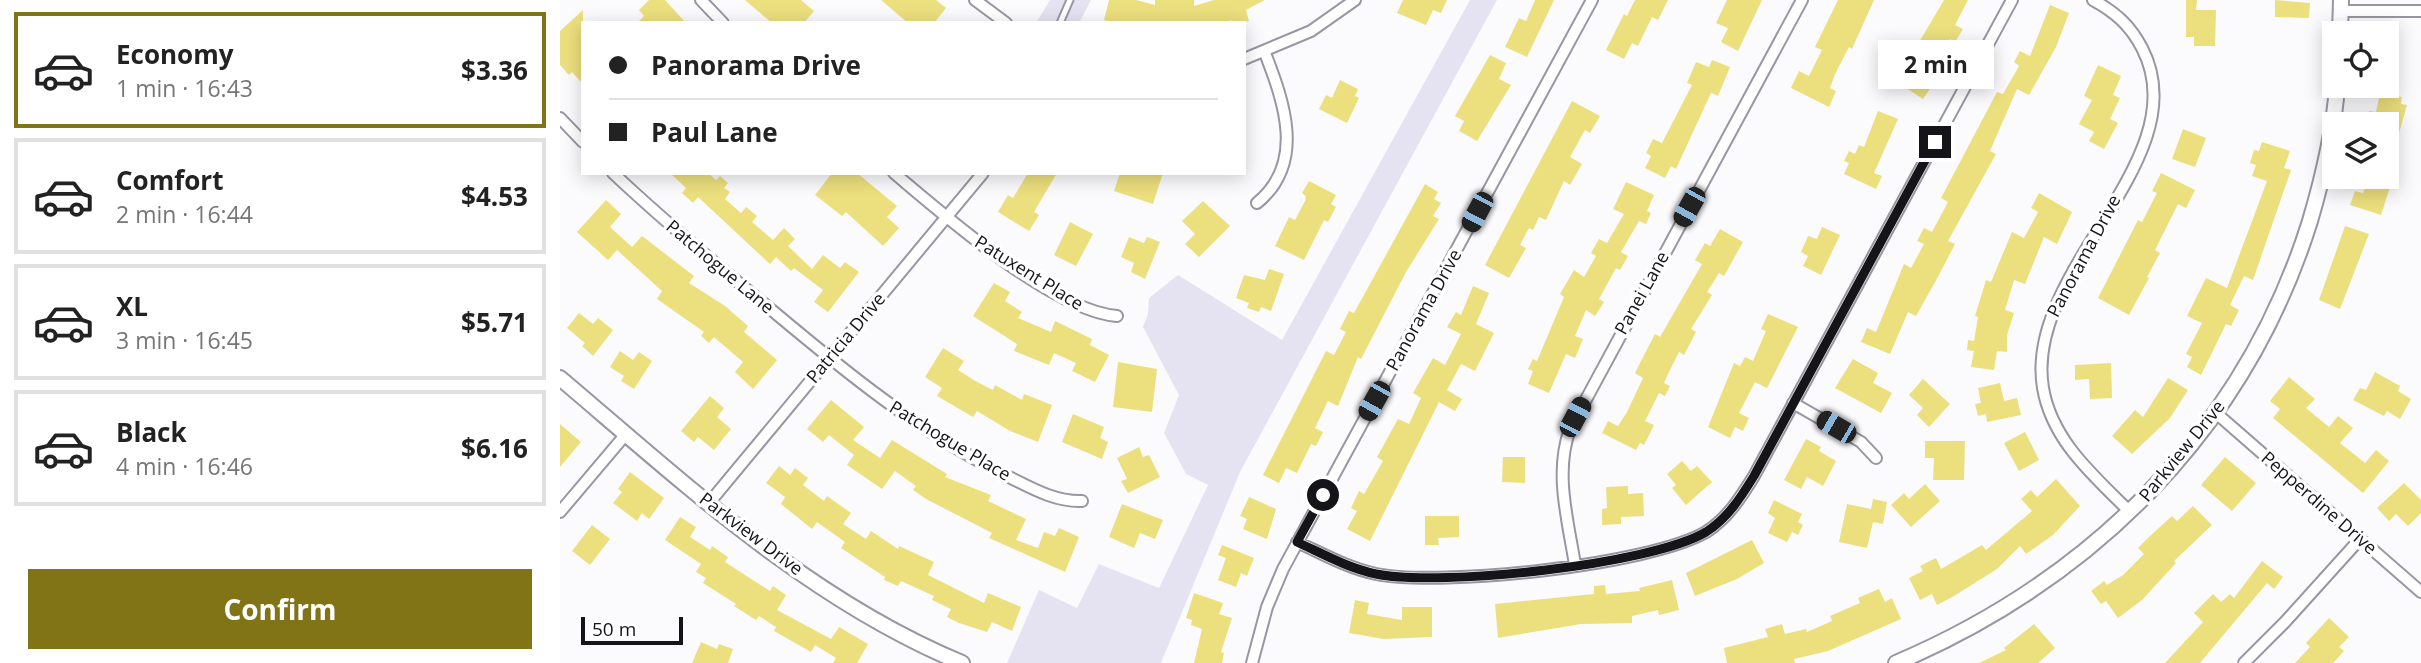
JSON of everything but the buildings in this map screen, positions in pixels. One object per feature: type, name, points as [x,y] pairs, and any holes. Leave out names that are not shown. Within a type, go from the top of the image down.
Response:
[{"type":"street","points":[[701,0],[721,21]]},
{"type":"street","points":[[975,0],[1003,21]]},
{"type":"street","points":[[1246,58],[1265,53],[1311,31],[1355,0]]},
{"type":"street","name":"Panorama Drive","points":[[1252,663],[1267,607],[1297,542],[1592,0]]},
{"type":"street","name":"Panei Lane","points":[[1576,565],[1562,476],[1563,451],[1570,429],[1802,0]]},
{"type":"street","points":[[1297,542],[1355,568],[1389,576],[1490,575],[1576,565],[1678,543],[1714,526],[1747,488],[2012,0]]},
{"type":"street","name":"Panorama Drive","points":[[2093,0],[2115,5],[2132,32],[2149,64],[2154,88],[2154,110],[2148,135],[2134,165],[2049,319],[2042,351],[2041,374],[2046,401],[2062,438],[2130,512]]},
{"type":"street","points":[[2341,5],[2421,11]]},
{"type":"street","points":[[1257,203],[1278,178],[1288,143],[1282,100],[1265,53]]},
{"type":"street","name":"Parkview Drive","points":[[1896,663],[1967,629],[2030,593],[2090,549],[2130,512],[2180,458],[2216,413],[2259,340],[2293,269],[2325,164],[2335,98]]},
{"type":"street","points":[[560,118],[581,140]]},
{"type":"street","name":"Patchogue Lane","points":[[615,175],[676,231],[829,359]]},
{"type":"street","name":"Patuxent Place","points":[[896,175],[947,217],[1054,292],[1085,309],[1117,316]]},
{"type":"street","name":"Patricia Drive","points":[[709,503],[981,175]]},
{"type":"street","name":"Patchogue Place","points":[[829,359],[876,397],[978,461],[1054,498],[1082,501]]},
{"type":"street","name":"Parkview Drive","points":[[560,378],[766,548],[826,588],[955,662]]},
{"type":"street","points":[[1793,403],[1857,439],[1876,458]]},
{"type":"street","name":"Pepperdine Drive","points":[[2216,413],[2421,593]]},
{"type":"street","points":[[560,512],[626,434]]},
{"type":"street","points":[[2244,663],[2360,539]]},
{"type":"lane","points":[[1061,21],[1070,0]]},
{"type":"shaded area","points":[[1050,0],[1091,0],[1080,21],[1037,21]]},
{"type":"shaded area","points":[[1470,0],[1497,0],[1240,472],[1161,663],[1007,663],[1039,590],[1077,608],[1099,564],[1159,588],[1208,485],[1186,474],[1164,433],[1179,395],[1143,327],[1148,314],[1149,298],[1178,275],[1282,340]]},
{"type":"route","points":[[1323,495],[1297,542],[1342,564],[1389,576],[1490,575],[1562,567],[1648,551],[1704,533],[1723,519],[1754,476],[1935,142]]}]
